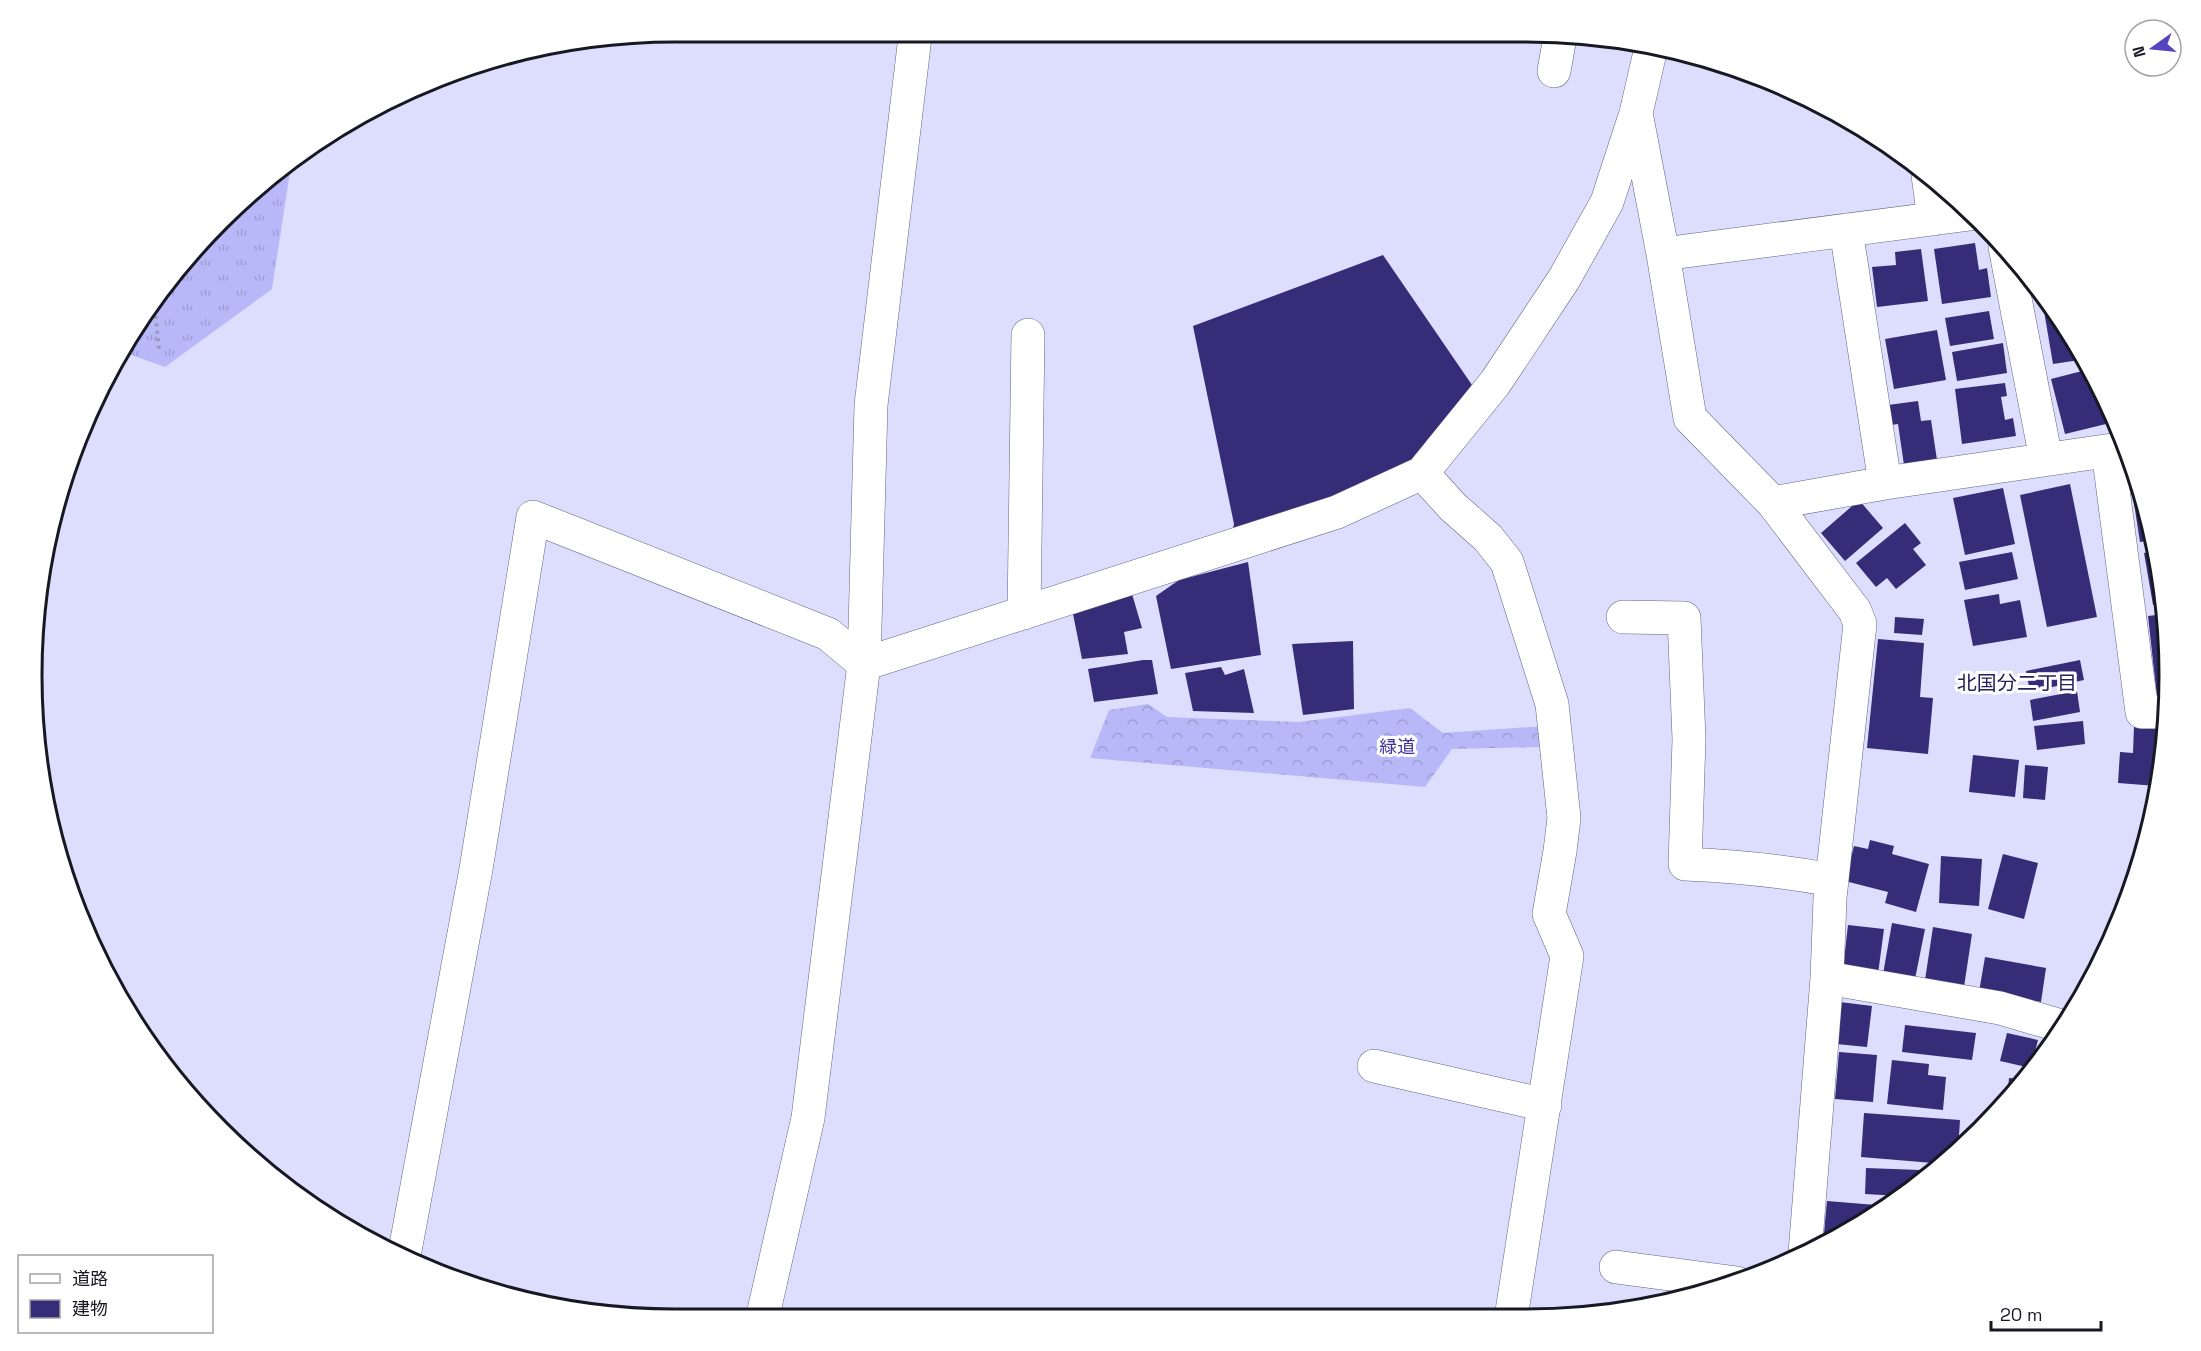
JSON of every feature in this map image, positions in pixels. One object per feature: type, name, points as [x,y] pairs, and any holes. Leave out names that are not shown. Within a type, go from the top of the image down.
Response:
[{"type":"street","points":[[764,1309],[808,1118],[864,664],[871,405],[914,42]]},
{"type":"street","points":[[1554,70],[1559,43]]},
{"type":"street","points":[[864,664],[1337,512],[1422,473],[1495,383],[1564,279],[1607,202],[1654,55]]},
{"type":"street","points":[[1636,113],[1663,254],[1690,418],[1773,503],[1854,611],[1860,624],[1832,880],[1827,978],[1806,1244]]},
{"type":"street","points":[[1930,188],[1934,219]]},
{"type":"street","points":[[1663,254],[1960,215]]},
{"type":"street","points":[[1846,230],[1885,483]]},
{"type":"street","points":[[2009,266],[2046,459]]},
{"type":"street","points":[[1024,613],[1028,335]]},
{"type":"street","points":[[1773,503],[1885,483],[2117,449]]},
{"type":"street","points":[[2117,450],[2142,712],[2158,712]]},
{"type":"street","points":[[1422,473],[1453,507],[1488,538],[1507,562],[1552,704],[1564,818],[1549,914],[1567,956],[1512,1309]]},
{"type":"street","points":[[405,1249],[476,869],[533,517],[828,634],[864,664]]},
{"type":"street","points":[[1623,617],[1684,618],[1689,739],[1685,864],[1793,873],[1832,880]]},
{"type":"street","points":[[1827,978],[2000,1008],[2054,1024]]},
{"type":"street","points":[[1374,1066],[1545,1105]]},
{"type":"street","points":[[1616,1267],[1713,1280]]},
{"type":"path","points":[[155,315],[159,349]]},
{"type":"green space","points":[[290,173],[272,289],[165,367],[130,354],[173,290],[199,258],[258,199]]},
{"type":"green space","name":"緑道","points":[[1148,704],[1167,717],[1299,722],[1410,708],[1443,733],[1545,726],[1541,747],[1452,749],[1425,787],[1090,758],[1109,710]]},
{"type":"building","points":[[1975,243],[1979,270],[1987,268],[1991,297],[1942,304],[1934,249]]},
{"type":"building","points":[[1921,249],[1928,301],[1877,307],[1872,267],[1896,265],[1895,252]]},
{"type":"building","points":[[1383,255],[1472,385],[1414,459],[1319,507],[1231,537],[1234,524],[1193,326]]},
{"type":"building","points":[[1989,311],[1994,339],[1950,346],[1945,318]]},
{"type":"building","points":[[2044,313],[2075,361],[2053,364]]},
{"type":"building","points":[[1937,330],[1946,380],[1894,389],[1885,339]]},
{"type":"building","points":[[2003,343],[2007,373],[1957,381],[1952,352]]},
{"type":"building","points":[[2081,371],[2106,424],[2065,434],[2051,379]]},
{"type":"building","points":[[2005,383],[2007,396],[2001,397],[2005,420],[2013,418],[2016,436],[1962,444],[1955,389]]},
{"type":"building","points":[[1918,401],[1921,421],[1931,420],[1937,460],[1904,465],[1898,424],[1891,425],[1888,405]]},
{"type":"building","points":[[2070,484],[2097,617],[2047,627],[2020,495]]},
{"type":"building","points":[[2003,488],[2015,544],[1965,555],[1953,498]]},
{"type":"building","points":[[1859,500],[1883,528],[1845,561],[1821,533]]},
{"type":"building","points":[[2134,501],[2144,541],[2140,542]]},
{"type":"building","points":[[1905,523],[1921,543],[1913,549],[1926,565],[1896,589],[1887,578],[1876,587],[1856,563]]},
{"type":"building","points":[[2012,552],[2018,579],[1965,590],[1959,562]]},
{"type":"building","points":[[2147,552],[2155,605],[2153,605],[2144,553]]},
{"type":"building","points":[[1248,562],[1261,655],[1171,669],[1156,596],[1179,580]]},
{"type":"building","points":[[1132,594],[1142,628],[1124,632],[1128,654],[1082,659],[1072,609]]},
{"type":"building","points":[[1999,594],[2000,604],[2020,600],[2027,637],[1973,646],[1964,600]]},
{"type":"building","points":[[2156,615],[2158,697],[2157,697],[2148,616]]},
{"type":"building","points":[[1895,617],[1924,619],[1922,635],[1894,633]]},
{"type":"building","points":[[1878,639],[1924,643],[1920,697],[1933,698],[1928,754],[1867,748]]},
{"type":"building","points":[[1353,641],[1354,709],[1303,715],[1292,644]]},
{"type":"building","points":[[1152,660],[1158,694],[1094,702],[1088,669]]},
{"type":"building","points":[[2080,660],[2084,680],[2030,692],[2026,671]]},
{"type":"building","points":[[1221,667],[1225,675],[1244,669],[1254,713],[1193,711],[1185,673]]},
{"type":"building","points":[[2077,691],[2080,712],[2033,721],[2030,700]]},
{"type":"building","points":[[2083,721],[2085,744],[2037,750],[2034,726]]},
{"type":"building","points":[[2134,726],[2157,727],[2149,785],[2118,783],[2120,752],[2133,753]]},
{"type":"building","points":[[1973,755],[2019,760],[2015,797],[1969,792]]},
{"type":"building","points":[[2025,765],[2048,767],[2045,800],[2023,798]]},
{"type":"building","points":[[1870,840],[1894,846],[1892,854],[1929,864],[1916,912],[1885,903],[1888,892],[1845,881],[1854,846],[1868,849]]},
{"type":"building","points":[[2003,854],[2038,863],[2024,919],[1988,909]]},
{"type":"building","points":[[1941,856],[1982,859],[1979,906],[1939,903]]},
{"type":"building","points":[[1892,923],[1925,929],[1915,979],[1883,974]]},
{"type":"building","points":[[1848,925],[1884,929],[1878,974],[1843,969]]},
{"type":"building","points":[[1933,927],[1972,934],[1964,987],[1925,980]]},
{"type":"building","points":[[1985,957],[2046,968],[2041,1002],[1979,992]]},
{"type":"building","points":[[1840,1002],[1872,1006],[1867,1047],[1836,1044]]},
{"type":"building","points":[[1905,1025],[1976,1033],[1972,1060],[1902,1052]]},
{"type":"building","points":[[2007,1033],[2038,1040],[2035,1051],[2024,1066],[2000,1061]]},
{"type":"building","points":[[1839,1052],[1877,1055],[1873,1102],[1835,1099]]},
{"type":"building","points":[[1892,1060],[1929,1064],[1928,1075],[1946,1077],[1943,1110],[1887,1104]]},
{"type":"building","points":[[1864,1113],[1960,1120],[1959,1137],[1930,1163],[1861,1157]]},
{"type":"building","points":[[1866,1168],[1920,1170],[1887,1195],[1865,1194]]},
{"type":"building","points":[[1827,1201],[1873,1205],[1842,1224],[1824,1234]]},
{"type":"district","name":"北国分二丁目","points":[[2017,683]]}]
